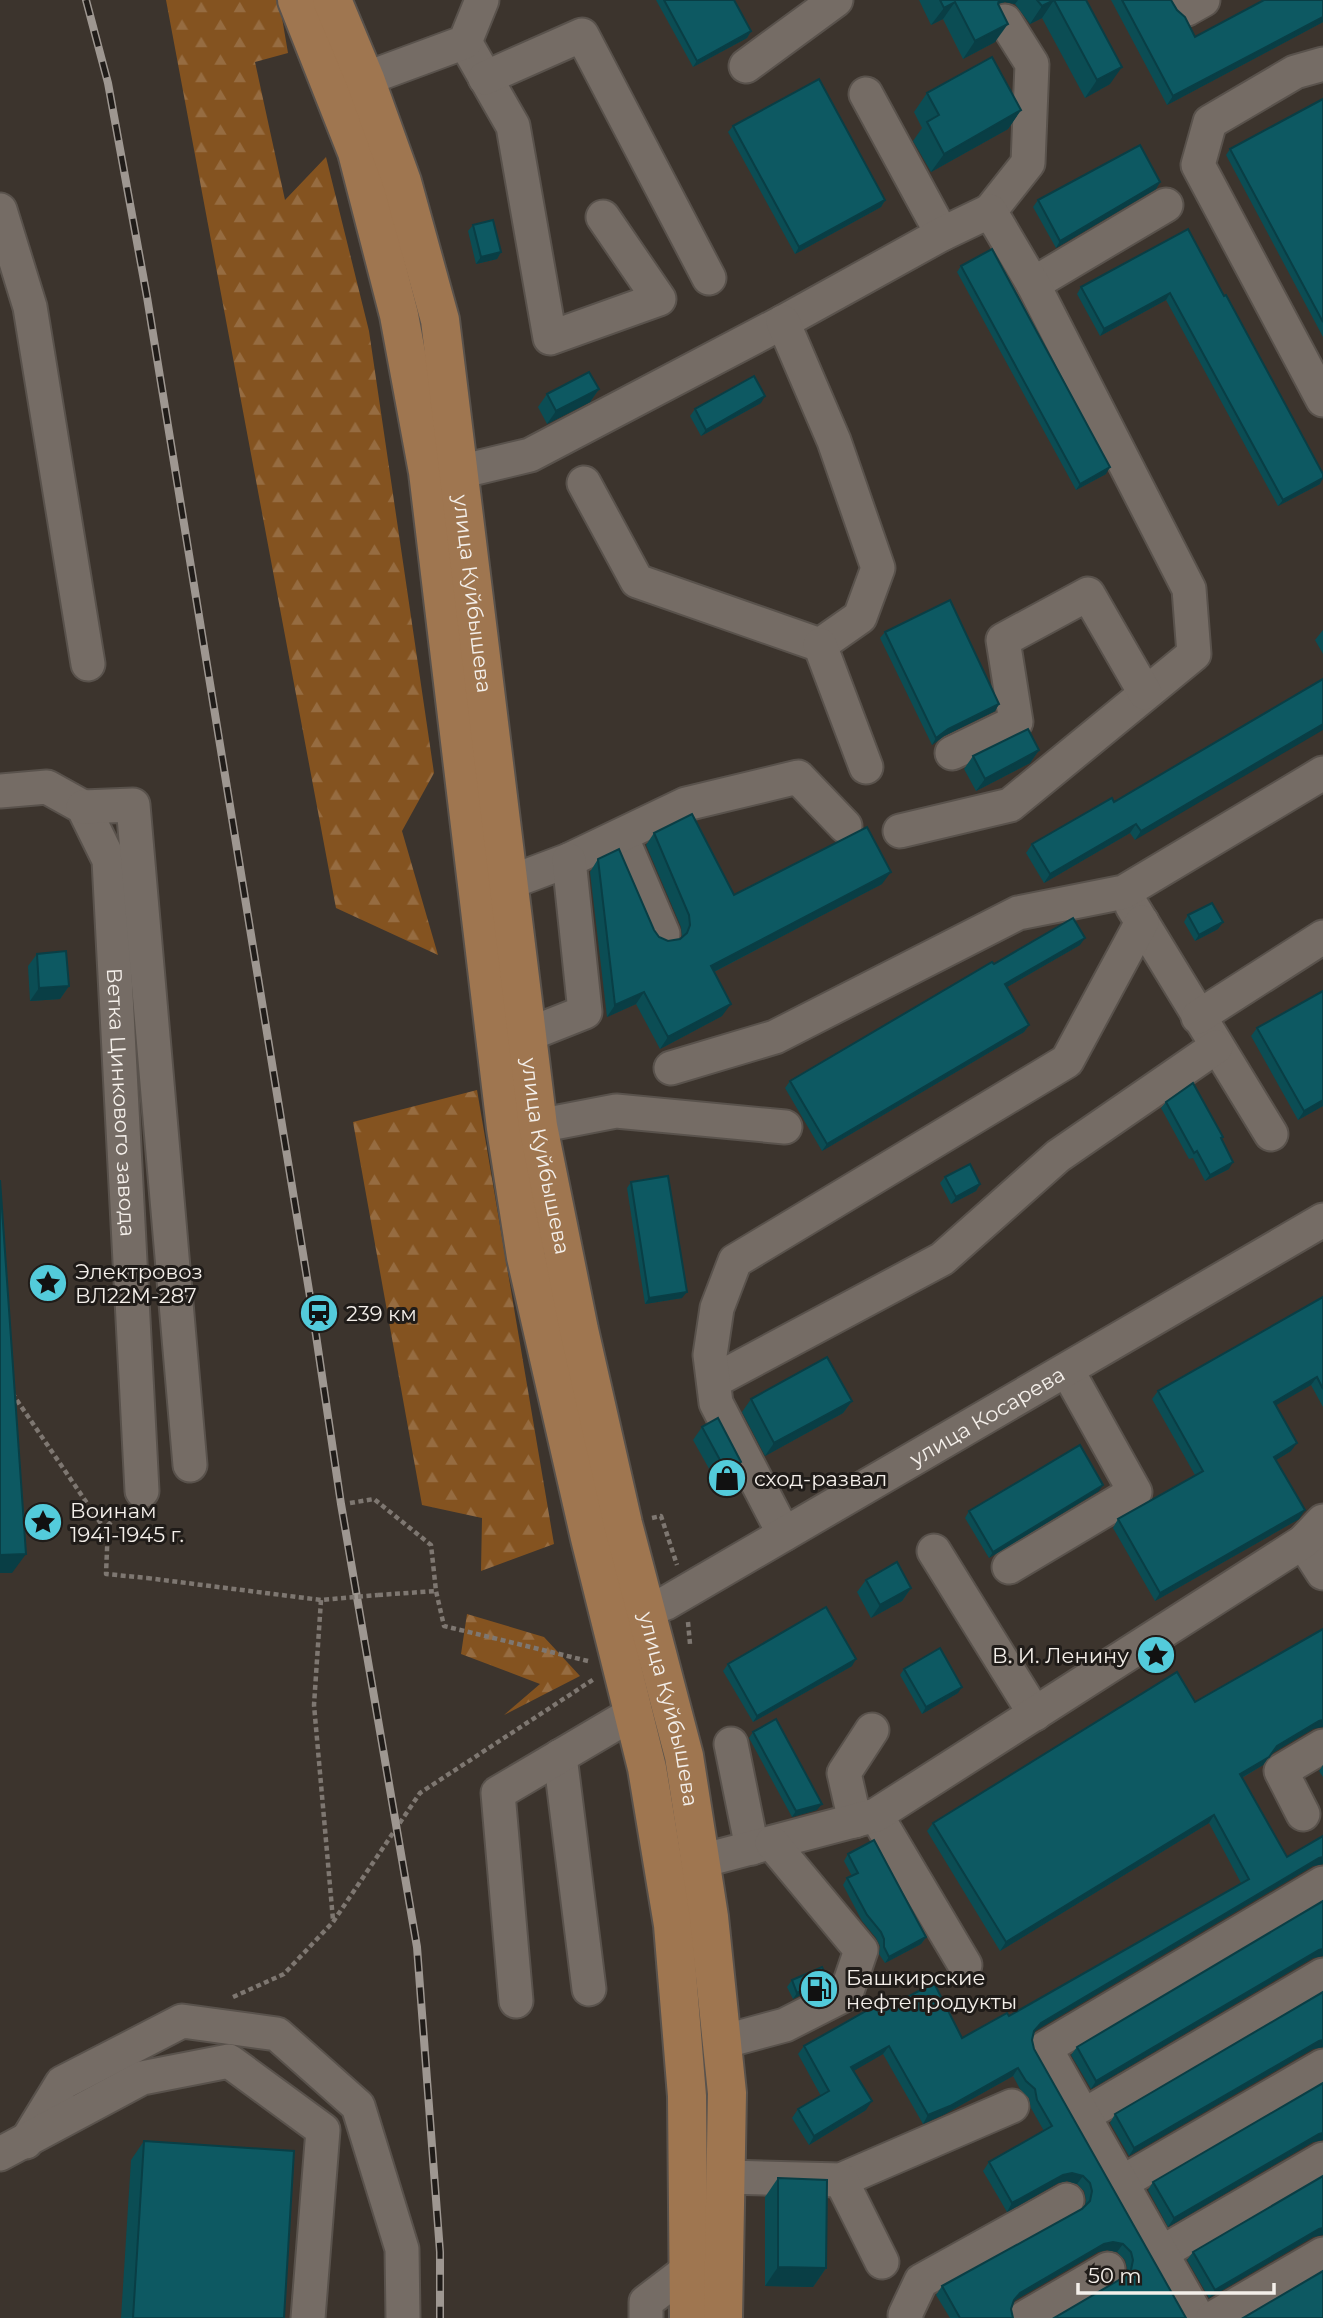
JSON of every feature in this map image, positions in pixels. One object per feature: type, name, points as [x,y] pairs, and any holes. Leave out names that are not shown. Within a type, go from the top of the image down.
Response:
[{"type":"main road","name":"улица Куйбышева","points":[[297,0],[358,152],[399,315],[443,472],[508,883],[538,1126],[579,1330],[628,1615],[635,1712],[673,1925],[687,2096],[689,2318]]},
{"type":"main road","name":"улица Куйбышева","points":[[332,0],[365,79],[402,182],[440,320],[443,472],[506,1128],[526,1257],[628,1615],[684,1756],[709,1917],[727,2093],[723,2318]]},
{"type":"street","points":[[365,79],[465,42],[482,0]]},
{"type":"street","points":[[746,66],[836,0]]},
{"type":"street","points":[[1182,0],[1187,9],[1203,0]]},
{"type":"street","points":[[443,472],[530,455],[990,211],[1028,163],[1032,64],[1005,21]]},
{"type":"street","points":[[485,78],[582,35],[709,278]]},
{"type":"street","points":[[465,42],[513,126],[550,338],[659,299],[603,217]]},
{"type":"street","points":[[1323,64],[1295,72],[1210,122],[1198,165],[1323,400]]},
{"type":"street","points":[[866,94],[943,234]]},
{"type":"street","points":[[1033,284],[1166,205]]},
{"type":"street","points":[[0,210],[30,307],[88,664]]},
{"type":"street","points":[[900,831],[1010,804],[1194,654],[1189,589],[1033,284],[990,211]]},
{"type":"street","points":[[783,322],[834,441],[878,568],[860,617],[820,645]]},
{"type":"street","points":[[584,483],[637,580],[820,645],[866,767]]},
{"type":"street","points":[[952,753],[1016,722],[1003,640],[1088,594],[1144,693]]},
{"type":"street","points":[[671,1068],[775,1037],[1018,913],[1124,892],[1323,773]]},
{"type":"street","points":[[508,883],[569,860],[686,804],[798,777],[845,826]]},
{"type":"street","points":[[0,791],[47,788],[83,807],[133,805],[190,1465]]},
{"type":"street","name":"Ветка Цинкового завода","points":[[83,807],[109,860],[142,1491]]},
{"type":"street","points":[[621,836],[663,934]]},
{"type":"street","points":[[527,1035],[585,1012],[569,860]]},
{"type":"street","points":[[1124,892],[1270,1134]]},
{"type":"street","points":[[784,1534],[716,1403],[710,1355],[717,1308],[735,1261],[1067,1061],[1142,922]]},
{"type":"street","points":[[1198,1017],[1323,937]]},
{"type":"street","points":[[713,1381],[942,1259],[1058,1156],[1216,1047]]},
{"type":"street","points":[[538,1126],[616,1111],[785,1127]]},
{"type":"street","name":"улица Косарева","points":[[628,1615],[666,1603],[1323,1220]]},
{"type":"street","points":[[1009,1567],[1135,1492],[1067,1370]]},
{"type":"street","points":[[701,1861],[866,1818],[1035,1714],[1313,1532],[1323,1573]]},
{"type":"street","points":[[934,1551],[1035,1714]]},
{"type":"street","points":[[516,2001],[498,1793],[635,1712]]},
{"type":"street","points":[[872,1730],[844,1773],[866,1818],[965,1965]]},
{"type":"street","points":[[722,2042],[785,2025],[846,1994],[861,1950],[762,1845],[731,1744]]},
{"type":"street","points":[[1303,1814],[1281,1771],[1323,1746]]},
{"type":"street","points":[[560,1756],[589,1989]]},
{"type":"street","points":[[1198,2318],[1045,2049],[1323,1883]]},
{"type":"street","points":[[1083,2116],[1323,1975]]},
{"type":"street","points":[[13,2148],[62,2083],[182,2021],[278,2034],[358,2106],[402,2249],[402,2318]]},
{"type":"street","points":[[13,2148],[142,2078],[229,2061],[323,2130],[308,2318]]},
{"type":"street","points":[[1121,2183],[1323,2066]]},
{"type":"street","points":[[726,2177],[841,2180],[1013,2106]]},
{"type":"street","points":[[1161,2253],[1323,2160]]},
{"type":"street","points":[[841,2180],[882,2262]]},
{"type":"street","points":[[906,2318],[921,2281],[1066,2200]]},
{"type":"street","points":[[1213,2318],[1323,2254]]},
{"type":"street","points":[[646,2318],[646,2302],[689,2269]]},
{"type":"street","points":[[1024,2318],[1108,2269]]},
{"type":"path","points":[[8,1386],[108,1534]]},
{"type":"path","points":[[350,1503],[374,1499],[431,1545],[436,1591],[444,1626],[594,1663]]},
{"type":"path","points":[[108,1525],[106,1574],[321,1600],[436,1591]]},
{"type":"path","points":[[321,1600],[314,1705],[333,1922]]},
{"type":"path","points":[[230,1999],[284,1974],[333,1922],[420,1793],[594,1680],[594,1673]]},
{"type":"green space","points":[[166,0],[279,0],[288,53],[255,62],[285,200],[326,157],[369,331],[434,773],[402,831],[438,955],[336,908]]},
{"type":"green space","points":[[477,1090],[554,1544],[481,1571],[482,1518],[422,1505],[353,1122]]},
{"type":"green space","points":[[467,1614],[544,1637],[580,1676],[504,1715],[540,1684],[461,1654]]},
{"type":"building","points":[[664,0],[734,0],[751,31],[697,61]]},
{"type":"building","points":[[940,0],[999,0],[998,4],[1008,24],[975,41],[955,2],[944,8]]},
{"type":"building","points":[[1037,0],[1054,0],[1042,6]]},
{"type":"building","points":[[1054,0],[1086,0],[1122,67],[1097,80]]},
{"type":"building","points":[[1122,0],[1171,0],[1185,17],[1195,37],[1264,0],[1323,0],[1323,17],[1173,96]]},
{"type":"building","points":[[992,57],[1021,110],[944,154],[927,122],[939,115],[927,93]]},
{"type":"building","points":[[819,79],[885,200],[799,247],[733,126]]},
{"type":"building","points":[[1323,99],[1323,322],[1230,149]]},
{"type":"building","points":[[1140,145],[1160,182],[1060,241],[1038,200]]},
{"type":"building","points":[[493,220],[501,252],[481,257],[473,225]]},
{"type":"building","points":[[1188,229],[1323,474],[1323,478],[1283,500],[1170,293],[1104,329],[1081,287]]},
{"type":"building","points":[[992,249],[1110,467],[1080,484],[961,266]]},
{"type":"building","points":[[589,372],[599,389],[556,411],[547,394]]},
{"type":"building","points":[[754,376],[765,396],[706,430],[695,409]]},
{"type":"building","points":[[950,600],[999,704],[948,729],[936,738],[885,632]]},
{"type":"building","points":[[1323,679],[1323,724],[1141,831],[1136,824],[1050,874],[1032,844],[1112,798],[1114,802]]},
{"type":"building","points":[[1028,729],[1039,750],[985,779],[973,756]]},
{"type":"building","points":[[692,814],[734,895],[867,827],[891,872],[711,966],[731,1004],[668,1037],[644,992],[615,1005],[598,859],[619,849],[654,930],[659,937],[668,941],[680,939],[687,933],[690,925],[689,915],[654,833]]},
{"type":"building","points":[[1212,903],[1223,922],[1199,935],[1188,915]]},
{"type":"building","points":[[1073,918],[1085,938],[1005,984],[1029,1025],[827,1144],[790,1081],[992,962],[994,964]]},
{"type":"building","points":[[66,951],[69,986],[39,988],[37,954]]},
{"type":"building","points":[[1323,991],[1323,1100],[1304,1111],[1257,1028]]},
{"type":"building","points":[[1193,1083],[1223,1137],[1221,1138],[1233,1162],[1210,1175],[1197,1151],[1194,1153],[1166,1102]]},
{"type":"building","points":[[970,1164],[980,1184],[956,1197],[945,1177]]},
{"type":"building","points":[[668,1176],[687,1292],[649,1298],[631,1182]]},
{"type":"building","points":[[0,1180],[26,1554],[0,1555]]},
{"type":"building","points":[[1323,1297],[1323,1389],[1317,1377],[1274,1402],[1297,1443],[1274,1457],[1305,1510],[1160,1593],[1118,1519],[1203,1471],[1158,1391]]},
{"type":"building","points":[[827,1357],[852,1401],[774,1443],[751,1399]]},
{"type":"building","points":[[718,1418],[741,1462],[726,1471],[702,1427]]},
{"type":"building","points":[[1080,1445],[1103,1485],[993,1552],[969,1511]]},
{"type":"building","points":[[897,1562],[911,1588],[880,1605],[866,1580]]},
{"type":"building","points":[[826,1607],[856,1659],[757,1716],[728,1664]]},
{"type":"building","points":[[1323,1629],[1323,1720],[1277,1746],[1269,1757],[1240,1774],[1287,1857],[1323,1836],[1323,1857],[1041,2023],[1034,2031],[1032,2040],[1034,2049],[1186,2318],[1054,2318],[1124,2277],[1131,2270],[1131,2252],[1123,2244],[1113,2242],[1104,2244],[1020,2293],[1011,2309],[1013,2318],[960,2318],[942,2286],[1082,2209],[1090,2201],[1090,2183],[1083,2176],[1072,2173],[1063,2175],[1012,2203],[989,2162],[1052,2126],[1037,2100],[1035,2089],[1018,2068],[950,2106],[928,2115],[889,2046],[851,2067],[872,2101],[814,2136],[798,2109],[829,2091],[804,2046],[889,1998],[892,2005],[934,1983],[962,2038],[1007,2013],[1009,2016],[1249,1879],[1214,1815],[1006,1942],[933,1823],[1177,1672],[1195,1702]]},
{"type":"building","points":[[940,1648],[962,1687],[926,1707],[904,1669]]},
{"type":"building","points":[[776,1719],[822,1804],[796,1811],[753,1732]]},
{"type":"building","points":[[874,1840],[926,1937],[889,1957],[881,1932],[867,1915],[847,1878],[858,1873],[848,1854]]},
{"type":"building","points":[[1323,1901],[1323,1949],[1096,2081],[1077,2047]]},
{"type":"building","points":[[822,1967],[827,1978],[797,1993],[792,1980]]},
{"type":"building","points":[[1323,1992],[1323,2040],[1134,2148],[1115,2114]]},
{"type":"building","points":[[1323,2083],[1323,2133],[1174,2218],[1153,2182]]},
{"type":"building","points":[[144,2141],[294,2151],[284,2318],[133,2318]]},
{"type":"building","points":[[1323,2176],[1323,2228],[1215,2290],[1193,2252]]},
{"type":"building","points":[[778,2178],[827,2180],[826,2268],[778,2267]]},
{"type":"building","points":[[1323,2271],[1323,2318],[1243,2318]]},
{"type":"railway","points":[[86,0],[108,83],[147,297],[313,1315],[341,1504],[417,1947],[440,2252],[440,2318]]},
{"type":"place","name":"Электровоз ВЛ22М-287","points":[[48,1283]]},
{"type":"place","name":"239 км","points":[[319,1313]]},
{"type":"place","name":"сход-развал","points":[[727,1478]]},
{"type":"place","name":"Воинам 1941-1945 г.","points":[[43,1522]]},
{"type":"place","name":"В. И. Ленину","points":[[1156,1655]]},
{"type":"place","name":"Башкирские нефтепродукты","points":[[819,1989]]}]
